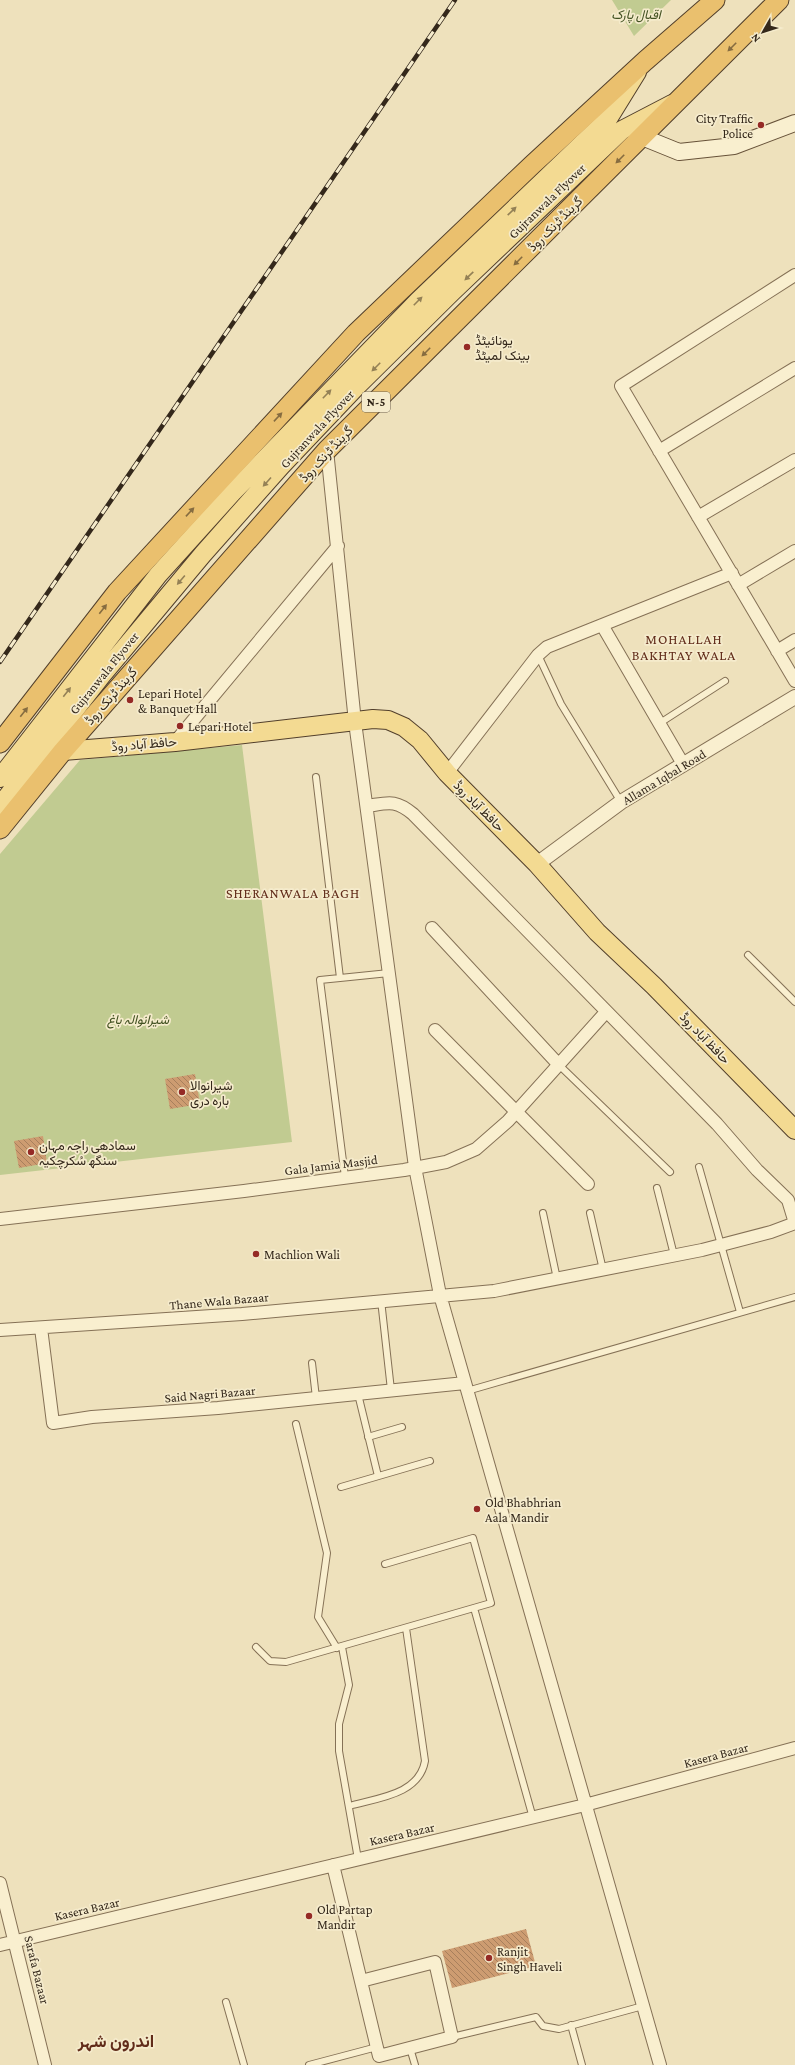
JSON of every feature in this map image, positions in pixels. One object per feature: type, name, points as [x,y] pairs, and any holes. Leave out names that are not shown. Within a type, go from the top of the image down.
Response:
[{"type":"highway","points":[[0,743],[117,592],[356,333],[532,165],[645,61],[715,0]]},
{"type":"highway","name":"گرینڈ ٹرنک روڈ","points":[[0,829],[64,751],[327,450],[779,0]]},
{"type":"main road","name":"Gujranwala Flyover","points":[[0,778],[158,575],[232,493],[418,301],[608,119],[645,61]]},
{"type":"main road","name":"Gujranwala Flyover","points":[[0,806],[102,675],[192,566],[281,466],[355,388],[452,292],[622,130],[680,100]]},
{"type":"main road","points":[[642,137],[679,152],[734,146],[795,122]]},
{"type":"main road","name":"حافظ آباد روڈ","points":[[64,751],[175,742],[355,722],[388,720],[404,727],[420,740],[447,773],[537,864],[597,932],[654,986],[795,1130]]},
{"type":"street","points":[[795,275],[621,386],[795,681]]},
{"type":"street","points":[[659,451],[795,368]]},
{"type":"street","points":[[327,450],[355,722],[366,806],[415,1167],[440,1295],[660,2065]]},
{"type":"street","points":[[698,517],[795,460]]},
{"type":"street","points":[[175,742],[338,546]]},
{"type":"street","points":[[738,585],[795,551]]},
{"type":"street","points":[[447,773],[538,655],[547,647],[732,573]]},
{"type":"street","points":[[602,625],[683,764]]},
{"type":"street","points":[[777,651],[795,640]]},
{"type":"street","name":"Allama Iqbal Road","points":[[537,864],[621,802],[795,697]]},
{"type":"street","points":[[366,806],[402,805],[413,814],[606,1012]]},
{"type":"street","points":[[432,928],[559,1065]]},
{"type":"street","name":"Gala Jamia Masjid","points":[[0,1219],[345,1178],[404,1170],[446,1162],[476,1149],[515,1113],[606,1012]]},
{"type":"street","name":"Thane Wala Bazaar","points":[[0,1330],[242,1314],[381,1300],[494,1291],[603,1270],[719,1245],[772,1232],[795,1223],[788,1200],[757,1170],[717,1124],[642,1046],[606,1012]]},
{"type":"street","points":[[435,1030],[515,1113],[588,1184]]},
{"type":"street","name":"Said Nagri Bazaar","points":[[41,1328],[53,1423],[92,1416],[218,1408],[391,1390],[466,1387]]},
{"type":"street","name":"Kasera Bazar","points":[[0,1945],[15,1940],[533,1818],[795,1748]]},
{"type":"street","points":[[333,1865],[379,2056],[452,2037],[435,1962],[361,1981]]},
{"type":"street","name":"Sarafa Bazaar","points":[[0,1883],[46,2065]]},
{"type":"lane","points":[[538,655],[561,704],[621,802]]},
{"type":"lane","points":[[660,723],[725,681]]},
{"type":"lane","points":[[316,777],[340,978]]},
{"type":"lane","points":[[748,955],[795,1002]]},
{"type":"lane","points":[[345,1178],[320,980],[389,973]]},
{"type":"lane","points":[[559,1065],[670,1172]]},
{"type":"lane","points":[[699,1167],[719,1245],[740,1312]]},
{"type":"lane","points":[[657,1188],[674,1255]]},
{"type":"lane","points":[[544,1213],[557,1279]]},
{"type":"lane","points":[[590,1213],[603,1270]]},
{"type":"lane","points":[[466,1387],[795,1297]]},
{"type":"lane","points":[[381,1300],[391,1390]]},
{"type":"lane","points":[[312,1363],[316,1398]]},
{"type":"lane","points":[[358,1394],[378,1476]]},
{"type":"lane","points":[[296,1424],[327,1553],[318,1617],[339,1647],[349,1685],[339,1724],[339,1751],[358,1859]]},
{"type":"lane","points":[[368,1437],[402,1427]]},
{"type":"lane","points":[[341,1487],[430,1461]]},
{"type":"lane","points":[[256,1647],[270,1661],[286,1662],[491,1602],[473,1538],[385,1564]]},
{"type":"lane","points":[[474,1608],[533,1818]]},
{"type":"lane","points":[[349,1806],[404,1791],[416,1782],[423,1772],[425,1761],[406,1628]]},
{"type":"lane","points":[[226,2002],[244,2065]]},
{"type":"lane","points":[[452,2037],[536,2018],[542,2026],[559,2029],[643,2006]]},
{"type":"lane","points":[[571,2025],[582,2065]]},
{"type":"lane","points":[[309,2065],[377,2047]]},
{"type":"lane","points":[[410,2048],[415,2065]]},
{"type":"green space","name":"اقبال پارک","points":[[612,0],[671,0],[634,36]]},
{"type":"green space","name":"شیرانوالہ باغ","points":[[242,745],[292,1142],[0,1175],[0,854],[80,760]]},
{"type":"building","name":"شیرانوالا بارہ دری","points":[[195,1074],[200,1104],[170,1109],[165,1079]]},
{"type":"building","name":"سمادھی راجہ مہان سنگھ سُکرچکیہ","points":[[43,1136],[47,1163],[19,1168],[14,1141]]},
{"type":"building","name":"Ranjit Singh Haveli","points":[[526,1929],[536,1966],[452,1988],[442,1951]]},
{"type":"railway","points":[[0,662],[455,0]]},
{"type":"place","name":"City Traffic Police","points":[[761,125]]},
{"type":"place","name":"یونائیٹڈ بینک لمیٹڈ","points":[[467,347]]},
{"type":"place","name":"Lepari Hotel & Banquet Hall","points":[[130,700]]},
{"type":"place","name":"Lepari Hotel","points":[[180,726]]},
{"type":"place","name":"شیرانوالا بارہ دری","points":[[182,1092]]},
{"type":"place","name":"سمادھی راجہ مہان سنگھ سُکرچکیہ","points":[[31,1152]]},
{"type":"place","name":"Machlion Wali","points":[[256,1254]]},
{"type":"place","name":"Old Bhabhrian Aala Mandir","points":[[477,1509]]},
{"type":"place","name":"Old Partap Mandir","points":[[309,1916]]},
{"type":"place","name":"Ranjit Singh Haveli","points":[[489,1958]]},
{"type":"district","name":"MOHALLAH BAKHTAY WALA","points":[[684,648]]},
{"type":"district","name":"SHERANWALA BAGH","points":[[293,893]]},
{"type":"district","name":"اندرون شہر","points":[[116,2041]]}]
